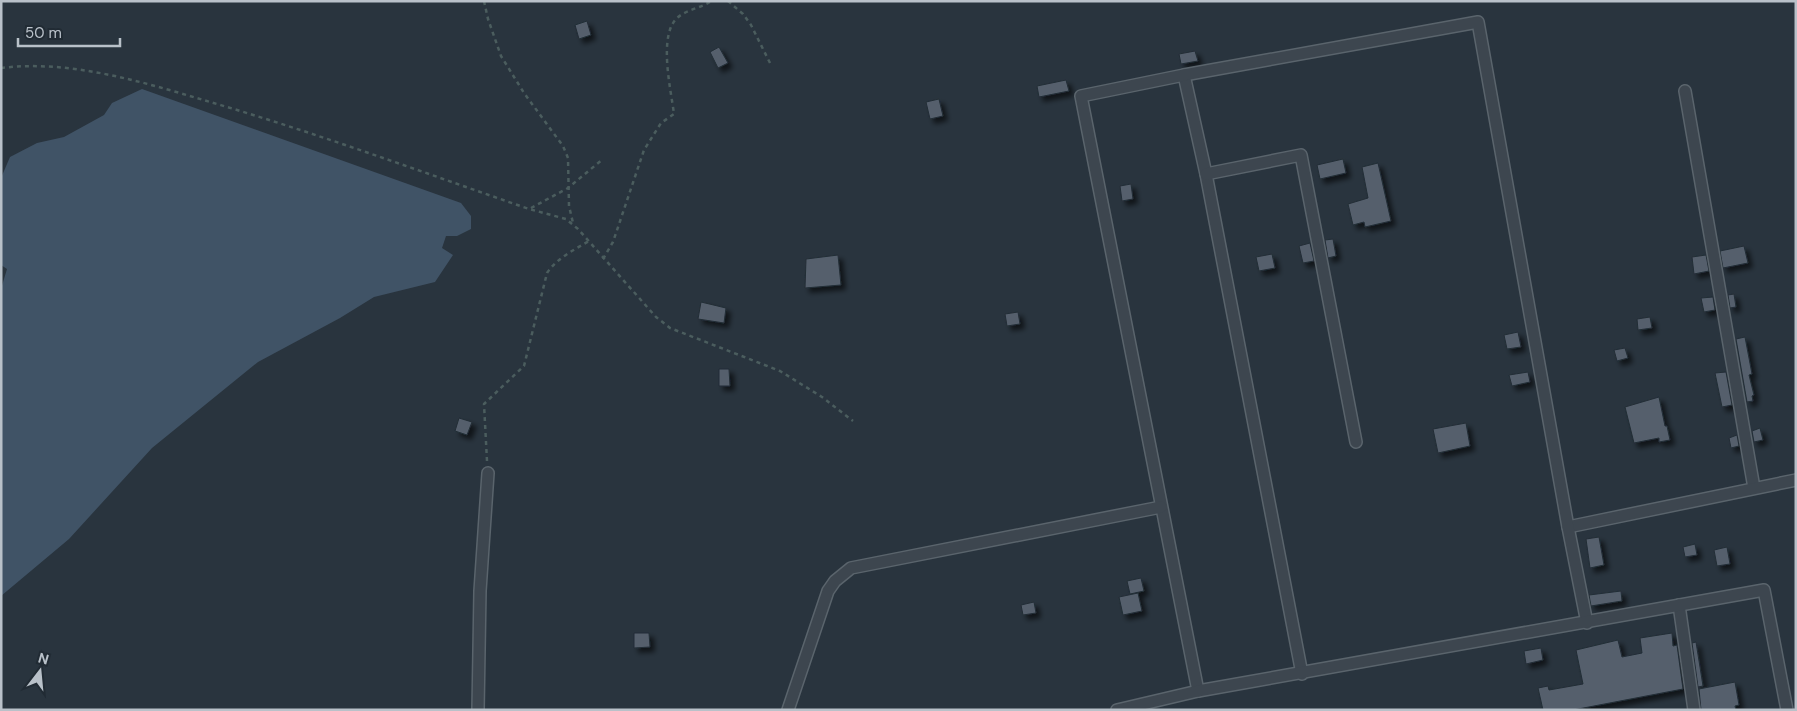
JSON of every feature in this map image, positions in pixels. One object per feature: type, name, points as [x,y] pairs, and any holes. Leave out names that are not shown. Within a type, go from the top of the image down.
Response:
[{"type":"street","points":[[1198,691],[1081,96],[1184,75],[1478,22],[1568,527],[1587,623]]},
{"type":"street","points":[[1184,75],[1206,174],[1302,674]]},
{"type":"street","points":[[1685,91],[1754,488]]},
{"type":"street","points":[[1206,174],[1301,155],[1356,442]]},
{"type":"street","points":[[478,710],[480,591],[488,473]]},
{"type":"street","points":[[1568,527],[1796,480]]},
{"type":"street","points":[[788,710],[828,591],[835,581],[851,568],[1161,507]]},
{"type":"street","points":[[1117,710],[1198,691],[1302,674],[1764,590],[1788,710]]},
{"type":"street","points":[[1679,606],[1694,710]]},
{"type":"street","points":[[1784,689],[1796,687]]},
{"type":"path","points":[[484,1],[488,19],[502,56],[524,93],[563,146],[568,158],[568,188],[573,223]]},
{"type":"path","points":[[728,1],[751,24],[771,65]]},
{"type":"path","points":[[603,259],[613,242],[644,150],[661,123],[674,114],[666,48],[670,26],[682,14],[712,2]]},
{"type":"path","points":[[1,68],[36,67],[102,73],[188,95],[285,124],[529,209],[566,219],[573,223],[656,317],[670,328],[780,371],[822,397],[853,420]]},
{"type":"path","points":[[529,209],[568,188],[603,159]]},
{"type":"path","points":[[488,473],[484,404],[524,366],[547,273],[560,259],[589,241]]},
{"type":"water","points":[[142,89],[461,203],[471,216],[471,229],[457,236],[446,236],[442,248],[453,255],[435,282],[374,297],[340,318],[258,362],[152,448],[69,539],[1,596],[1,289],[7,269],[1,265],[1,178],[10,157],[37,143],[64,137],[104,115],[112,103]]},
{"type":"building","points":[[587,21],[591,35],[579,39],[575,25]]},
{"type":"building","points":[[719,47],[728,63],[718,68],[710,52]]},
{"type":"building","points":[[1195,51],[1198,61],[1181,64],[1179,54]]},
{"type":"building","points":[[1066,80],[1069,91],[1039,97],[1037,86]]},
{"type":"building","points":[[939,99],[943,116],[930,119],[926,102]]},
{"type":"building","points":[[1343,159],[1346,173],[1320,179],[1317,165]]},
{"type":"building","points":[[1378,163],[1391,221],[1365,227],[1364,222],[1353,225],[1348,204],[1368,198],[1362,167]]},
{"type":"building","points":[[1131,184],[1133,199],[1122,201],[1120,186]]},
{"type":"building","points":[[1333,239],[1336,256],[1328,258],[1325,240]]},
{"type":"building","points":[[1310,243],[1314,261],[1303,263],[1299,246]]},
{"type":"building","points":[[1744,246],[1748,263],[1723,268],[1720,251]]},
{"type":"building","points":[[1272,254],[1275,268],[1259,271],[1256,257]]},
{"type":"building","points":[[838,255],[841,285],[805,288],[806,259]]},
{"type":"building","points":[[1706,255],[1709,271],[1694,274],[1692,257]]},
{"type":"building","points":[[1734,294],[1736,307],[1730,308],[1728,295]]},
{"type":"building","points":[[1713,297],[1715,310],[1704,312],[1701,298]]},
{"type":"building","points":[[701,302],[726,308],[724,323],[698,319]]},
{"type":"building","points":[[1018,312],[1020,324],[1007,326],[1005,314]]},
{"type":"building","points":[[1650,317],[1652,328],[1638,330],[1637,319]]},
{"type":"building","points":[[1518,332],[1521,347],[1507,349],[1504,335]]},
{"type":"building","points":[[1745,337],[1752,374],[1749,375],[1754,395],[1752,396],[1753,401],[1747,402],[1736,339]]},
{"type":"building","points":[[1625,348],[1628,358],[1617,361],[1614,350]]},
{"type":"building","points":[[719,369],[729,369],[730,386],[719,386]]},
{"type":"building","points":[[1528,372],[1530,382],[1512,386],[1509,375]]},
{"type":"building","points":[[1726,372],[1732,405],[1722,407],[1715,373]]},
{"type":"building","points":[[1659,397],[1670,440],[1659,442],[1659,438],[1634,443],[1625,407]]},
{"type":"building","points":[[459,418],[472,422],[467,435],[455,431]]},
{"type":"building","points":[[1466,423],[1470,446],[1438,453],[1433,429]]},
{"type":"building","points":[[1760,428],[1763,440],[1754,442],[1752,431]]},
{"type":"building","points":[[1737,435],[1739,446],[1731,448],[1729,438]]},
{"type":"building","points":[[1599,537],[1604,565],[1590,568],[1586,539]]},
{"type":"building","points":[[1695,544],[1697,555],[1685,557],[1683,547]]},
{"type":"building","points":[[1727,547],[1730,564],[1717,566],[1714,550]]},
{"type":"building","points":[[1141,578],[1144,591],[1130,594],[1127,581]]},
{"type":"building","points":[[1621,591],[1622,601],[1591,606],[1589,595]]},
{"type":"building","points":[[1138,593],[1142,611],[1123,615],[1119,597]]},
{"type":"building","points":[[1034,602],[1036,613],[1023,615],[1021,605]]},
{"type":"building","points":[[634,633],[649,633],[650,647],[634,648]]},
{"type":"building","points":[[1672,633],[1673,646],[1677,645],[1683,689],[1573,710],[1543,710],[1538,688],[1548,686],[1549,690],[1583,684],[1576,650],[1618,640],[1622,657],[1642,653],[1640,638]]},
{"type":"building","points":[[1696,642],[1703,686],[1698,687],[1692,643]]},
{"type":"building","points":[[1541,648],[1543,660],[1526,664],[1524,651]]},
{"type":"building","points":[[1735,682],[1739,705],[1735,706],[1736,710],[1701,710],[1699,689]]}]
